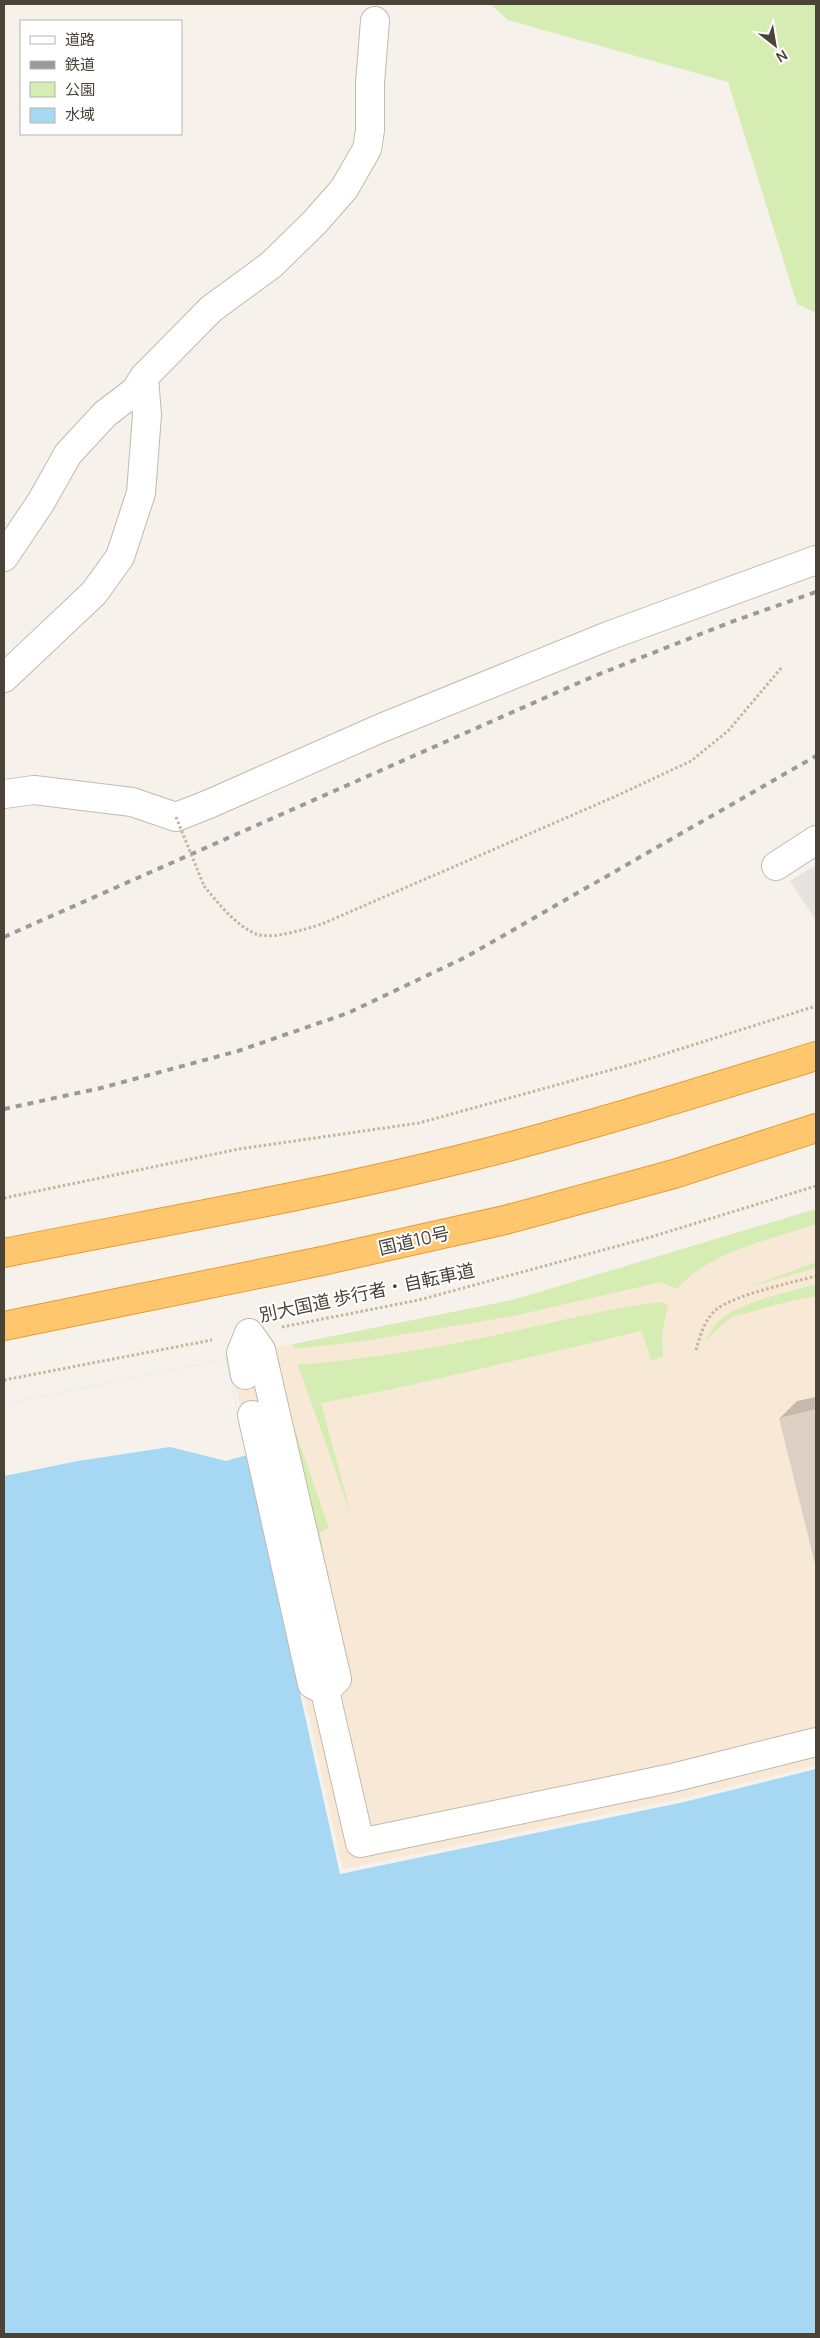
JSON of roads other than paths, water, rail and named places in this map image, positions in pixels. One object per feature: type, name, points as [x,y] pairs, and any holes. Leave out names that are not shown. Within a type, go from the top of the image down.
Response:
[{"type":"highway","points":[[4,1253],[380,1178],[462,1159],[574,1130],[816,1056]]},
{"type":"highway","name":"国道10号","points":[[4,1326],[322,1261],[505,1220],[674,1174],[816,1128]]},
{"type":"street","points":[[4,558],[36,510],[68,454],[105,414],[135,391],[144,377],[211,310],[271,265],[314,223],[344,189],[367,149],[370,130],[370,83],[375,21]]},
{"type":"street","points":[[4,678],[94,593],[120,557],[141,493],[147,415],[144,377]]},
{"type":"street","points":[[4,794],[34,790],[132,802],[176,817],[210,804],[379,728],[608,636],[816,560]]},
{"type":"street","points":[[776,866],[816,840]]},
{"type":"street","points":[[245,1375],[241,1353],[249,1333],[261,1350],[337,1679],[325,1691]]},
{"type":"street","points":[[252,1415],[312,1684],[325,1691],[360,1843],[672,1778],[816,1742]]},
{"type":"water","points":[[226,1359],[340,1874],[684,1802],[816,1769],[816,2334],[4,2334],[4,1404]]},
{"type":"railway","points":[[4,937],[592,677],[731,622],[816,592]]},
{"type":"railway","points":[[4,1109],[101,1088],[238,1051],[348,1013],[466,957],[816,756]]}]
